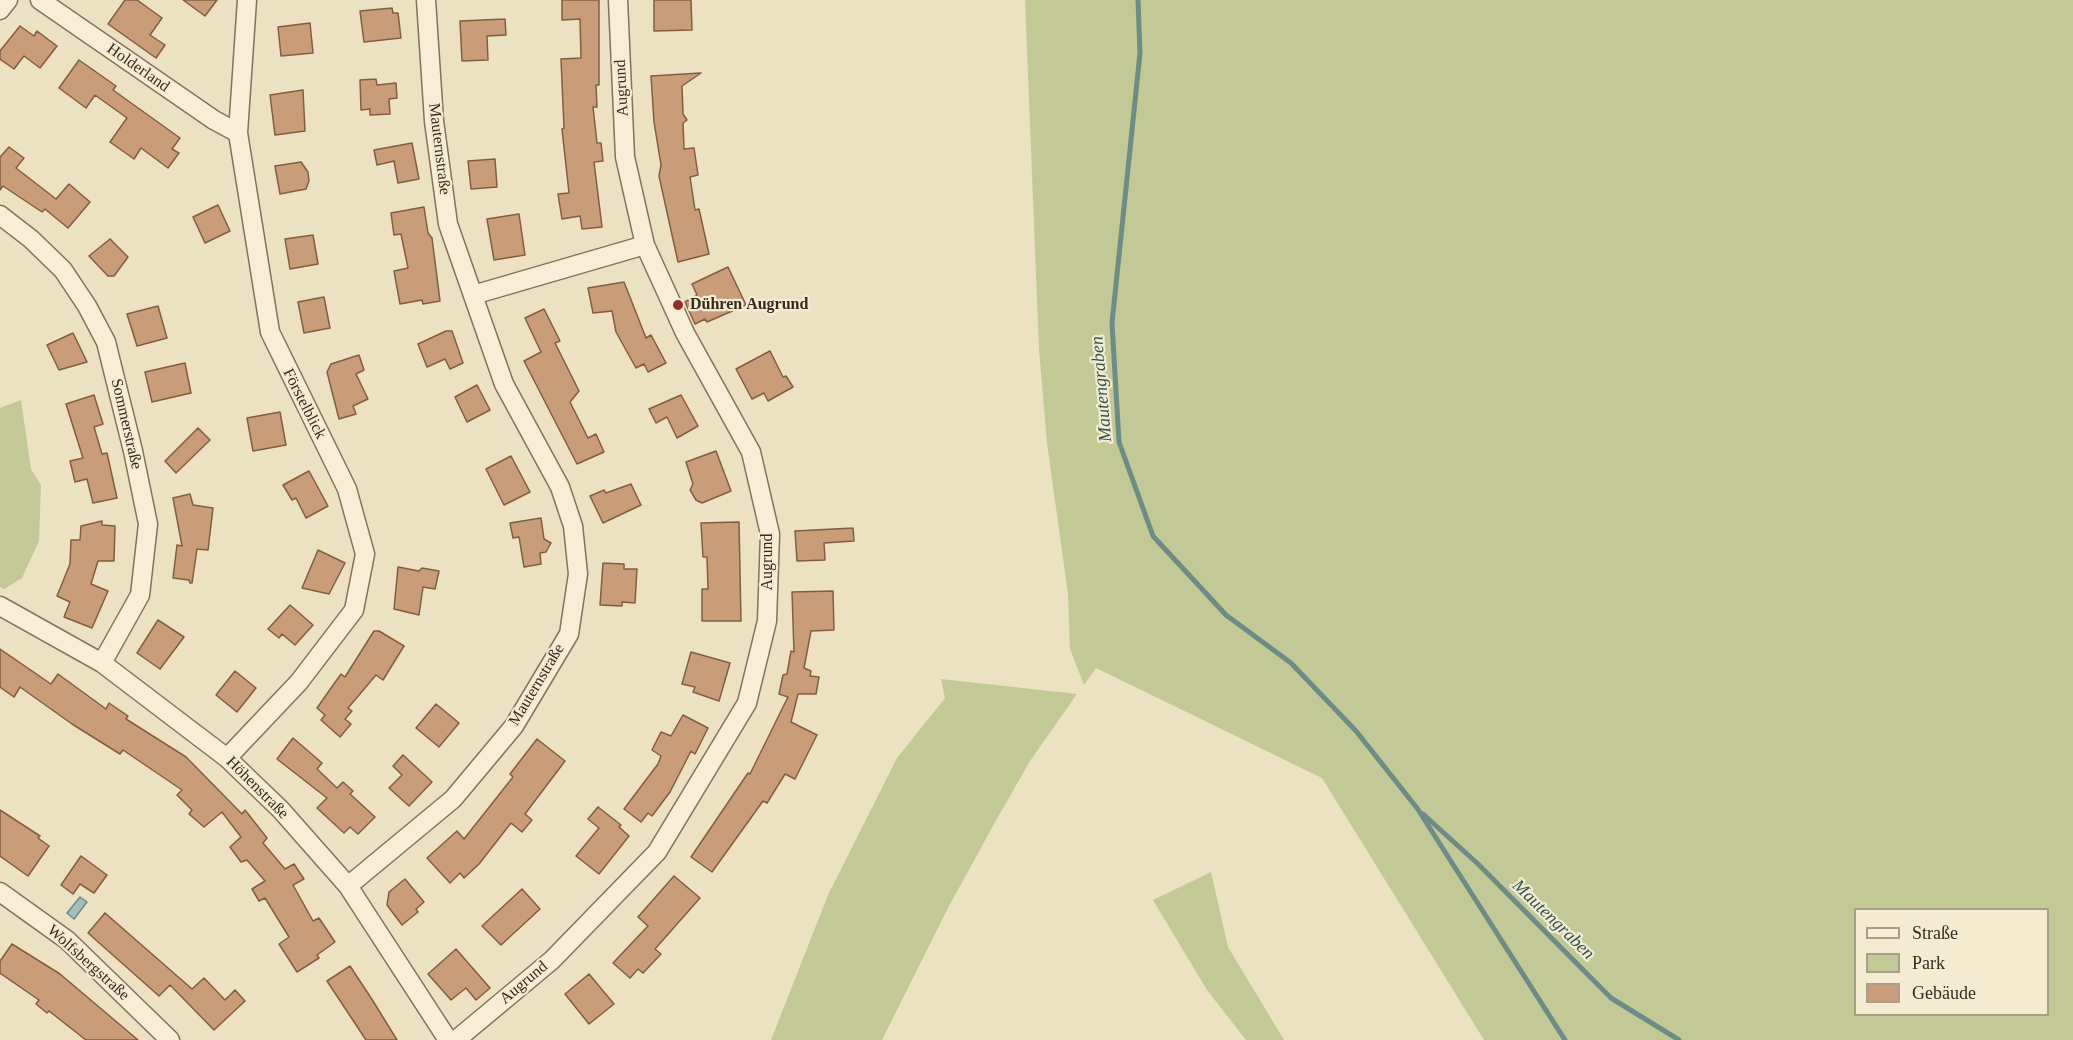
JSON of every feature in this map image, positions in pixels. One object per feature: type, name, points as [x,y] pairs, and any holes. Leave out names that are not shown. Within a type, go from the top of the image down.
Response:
[{"type":"street","points":[[0,10],[8,0]]},
{"type":"street","name":"Holderland","points":[[40,0],[214,120],[238,133]]},
{"type":"street","name":"Förstelblick","points":[[227,758],[299,682],[354,610],[365,554],[347,489],[270,332],[238,133],[247,0]]},
{"type":"street","name":"Mauternstraße","points":[[348,886],[453,799],[514,726],[569,634],[578,574],[573,526],[560,487],[504,384],[448,224],[434,121],[426,0]]},
{"type":"street","name":"Augrund","points":[[456,1040],[552,960],[657,852],[747,704],[767,621],[770,534],[751,452],[685,333],[645,245],[625,157],[618,0]]},
{"type":"street","name":"Sommerstraße","points":[[0,215],[31,239],[63,270],[87,306],[106,342],[130,439],[148,524],[140,595],[102,663]]},
{"type":"street","points":[[473,295],[645,245]]},
{"type":"street","name":"Höhenstraße","points":[[0,606],[102,663],[227,758],[281,810],[348,886],[448,1040]]},
{"type":"street","name":"Wolfsbergstraße","points":[[0,892],[67,940],[170,1040]]},
{"type":"green space","points":[[1025,0],[2073,0],[2073,1040],[1484,1040],[1322,778],[1096,668],[1084,685],[1070,649],[1068,594],[1047,443],[1039,349]]},
{"type":"green space","points":[[21,400],[31,469],[41,485],[39,541],[22,578],[4,589],[0,587],[0,408]]},
{"type":"green space","points":[[941,679],[1077,694],[1030,761],[994,824],[948,908],[882,1040],[771,1040],[828,895],[897,758],[945,698]]},
{"type":"green space","points":[[1211,872],[1228,947],[1284,1040],[1246,1040],[1207,990],[1153,900]]},
{"type":"water","points":[[80,897],[87,902],[74,919],[67,913]]},
{"type":"building","points":[[125,0],[137,0],[162,18],[150,35],[165,45],[156,58],[108,24]]},
{"type":"building","points":[[183,0],[217,0],[205,16]]},
{"type":"building","points":[[562,0],[599,0],[599,85],[596,85],[597,107],[593,107],[597,143],[601,143],[603,161],[594,162],[602,227],[582,229],[580,216],[562,219],[558,194],[569,193],[562,129],[564,128],[561,59],[581,58],[580,19],[562,20]]},
{"type":"building","points":[[654,0],[691,0],[692,30],[654,31]]},
{"type":"building","points":[[392,8],[393,13],[398,13],[401,38],[364,42],[360,11]]},
{"type":"building","points":[[505,19],[506,35],[487,36],[488,60],[462,61],[460,21]]},
{"type":"building","points":[[310,23],[313,53],[281,56],[278,27]]},
{"type":"building","points":[[20,26],[34,36],[37,31],[57,46],[40,68],[24,56],[14,69],[0,59],[0,51]]},
{"type":"building","points":[[79,60],[116,86],[113,90],[180,138],[172,149],[179,153],[168,168],[141,148],[134,159],[110,142],[127,118],[95,95],[86,108],[59,88]]},
{"type":"building","points":[[701,73],[682,86],[683,114],[687,120],[683,123],[684,149],[694,148],[698,175],[690,177],[695,210],[699,209],[709,254],[678,262],[659,176],[661,165],[654,122],[651,76]]},
{"type":"building","points":[[376,79],[377,85],[396,83],[397,98],[389,99],[390,114],[370,115],[370,109],[361,110],[360,80]]},
{"type":"building","points":[[303,90],[305,131],[275,135],[270,95]]},
{"type":"building","points":[[412,143],[419,179],[398,183],[394,161],[377,165],[374,150]]},
{"type":"building","points":[[9,147],[24,158],[16,168],[56,199],[69,184],[90,202],[68,228],[45,209],[42,212],[3,186],[0,190],[0,157]]},
{"type":"building","points":[[495,159],[497,187],[471,189],[468,161]]},
{"type":"building","points":[[301,162],[308,172],[309,181],[306,189],[280,194],[275,166]]},
{"type":"building","points":[[218,205],[230,231],[205,243],[193,217]]},
{"type":"building","points":[[424,207],[428,233],[432,238],[440,301],[423,304],[422,300],[400,304],[394,271],[408,268],[401,234],[394,235],[391,213]]},
{"type":"building","points":[[519,214],[525,255],[494,260],[487,219]]},
{"type":"building","points":[[313,235],[318,264],[290,269],[285,239]]},
{"type":"building","points":[[110,239],[128,257],[114,276],[108,276],[89,256]]},
{"type":"building","points":[[728,267],[746,305],[707,322],[705,319],[695,324],[685,302],[697,295],[692,284]]},
{"type":"building","points":[[624,282],[646,338],[651,335],[666,363],[648,372],[644,364],[636,368],[616,332],[612,311],[593,313],[588,288]]},
{"type":"building","points":[[324,297],[330,328],[304,333],[298,302]]},
{"type":"building","points":[[158,306],[167,338],[137,346],[127,314]]},
{"type":"building","points":[[544,309],[560,341],[555,343],[579,391],[570,402],[588,438],[596,434],[604,452],[577,464],[524,361],[541,352],[525,318]]},
{"type":"building","points":[[446,331],[452,331],[463,363],[450,369],[445,359],[427,367],[418,344]]},
{"type":"building","points":[[73,333],[87,362],[59,370],[47,345]]},
{"type":"building","points":[[770,351],[783,377],[786,376],[793,387],[768,401],[764,393],[752,399],[736,369]]},
{"type":"building","points":[[359,355],[364,370],[356,374],[368,399],[353,406],[356,414],[339,419],[327,372],[331,364]]},
{"type":"building","points":[[185,363],[191,393],[152,402],[145,372]]},
{"type":"building","points":[[477,385],[490,410],[467,422],[455,397]]},
{"type":"building","points":[[94,395],[103,424],[94,427],[102,454],[107,453],[117,498],[93,503],[87,479],[75,482],[70,461],[83,458],[66,404]]},
{"type":"building","points":[[681,395],[698,426],[677,438],[667,417],[656,423],[649,409]]},
{"type":"building","points":[[280,412],[286,445],[253,451],[247,418]]},
{"type":"building","points":[[198,428],[210,440],[176,473],[165,461]]},
{"type":"building","points":[[716,451],[731,491],[702,503],[696,500],[690,490],[693,484],[686,462]]},
{"type":"building","points":[[511,456],[530,492],[504,505],[486,469]]},
{"type":"building","points":[[309,471],[328,506],[306,518],[296,498],[292,500],[283,485]]},
{"type":"building","points":[[631,484],[641,505],[603,523],[590,496],[604,490],[606,493]]},
{"type":"building","points":[[190,494],[193,505],[213,508],[208,550],[197,549],[192,583],[189,580],[173,578],[177,545],[182,546],[173,498]]},
{"type":"building","points":[[541,518],[544,539],[551,543],[546,552],[540,553],[541,564],[524,567],[519,537],[513,538],[510,523]]},
{"type":"building","points":[[102,521],[102,525],[115,526],[114,561],[98,561],[91,584],[108,591],[92,628],[64,617],[70,602],[57,596],[70,564],[71,540],[80,540],[81,526]]},
{"type":"building","points":[[739,522],[741,621],[702,621],[702,589],[708,589],[707,557],[703,557],[701,523]]},
{"type":"building","points":[[853,528],[854,541],[824,543],[825,560],[797,561],[795,531]]},
{"type":"building","points":[[318,550],[345,563],[329,594],[302,588]]},
{"type":"building","points":[[603,563],[624,564],[624,569],[637,569],[635,603],[622,602],[622,606],[600,605]]},
{"type":"building","points":[[398,567],[419,571],[422,568],[439,571],[435,589],[423,587],[419,615],[394,609]]},
{"type":"building","points":[[833,591],[834,630],[811,631],[804,668],[811,671],[810,676],[819,677],[816,694],[798,694],[791,722],[817,735],[795,779],[785,774],[767,803],[763,801],[712,872],[691,857],[748,773],[750,774],[788,697],[779,694],[783,675],[787,674],[791,651],[794,652],[792,592]]},
{"type":"building","points":[[290,605],[313,625],[295,645],[282,634],[279,638],[268,629]]},
{"type":"building","points":[[158,620],[184,637],[160,669],[137,653]]},
{"type":"building","points":[[374,631],[379,631],[404,646],[383,680],[376,675],[348,708],[352,711],[345,719],[351,724],[340,737],[321,720],[325,715],[317,708],[341,674],[345,677]]},
{"type":"building","points":[[0,649],[51,684],[58,674],[106,709],[109,703],[128,716],[126,719],[186,757],[242,814],[245,810],[267,838],[263,843],[285,869],[294,864],[304,879],[293,885],[313,921],[319,918],[335,942],[317,955],[319,958],[297,972],[279,944],[289,937],[265,898],[259,901],[252,889],[265,881],[247,860],[241,862],[230,847],[241,837],[222,812],[204,827],[189,814],[192,810],[177,795],[182,790],[123,750],[120,754],[72,724],[20,687],[14,697],[0,687]]},
{"type":"building","points":[[691,652],[730,663],[719,701],[693,692],[695,687],[682,684]]},
{"type":"building","points":[[235,671],[256,688],[237,712],[216,695]]},
{"type":"building","points":[[436,704],[459,723],[439,747],[416,728]]},
{"type":"building","points":[[683,715],[708,728],[695,754],[691,751],[670,792],[652,816],[648,813],[641,822],[624,809],[658,764],[661,756],[652,750],[661,732],[671,736]]},
{"type":"building","points":[[293,738],[322,763],[317,769],[337,788],[343,782],[353,791],[350,794],[375,817],[358,834],[350,827],[344,833],[317,808],[327,798],[277,759]]},
{"type":"building","points":[[537,739],[565,761],[525,814],[532,820],[522,832],[511,823],[479,864],[464,878],[460,873],[450,883],[427,858],[457,831],[464,839],[513,777],[510,774]]},
{"type":"building","points":[[403,755],[432,782],[409,806],[389,788],[402,775],[393,766]]},
{"type":"building","points":[[598,807],[621,825],[619,827],[629,836],[599,874],[576,856],[599,828],[588,819]]},
{"type":"building","points":[[0,810],[40,836],[38,838],[49,846],[28,876],[0,856]]},
{"type":"building","points":[[81,856],[107,875],[94,893],[80,884],[73,894],[61,885]]},
{"type":"building","points":[[674,876],[700,898],[655,949],[661,954],[643,973],[638,969],[630,978],[613,963],[648,926],[638,917]]},
{"type":"building","points":[[405,879],[424,902],[416,909],[418,912],[402,925],[387,905],[389,892]]},
{"type":"building","points":[[522,889],[540,909],[501,945],[482,926]]},
{"type":"building","points":[[105,913],[192,989],[204,978],[225,1000],[235,990],[245,1001],[214,1030],[170,985],[159,996],[88,933]]},
{"type":"building","points":[[12,944],[60,974],[138,1040],[86,1040],[49,1011],[47,1013],[36,1004],[39,1000],[0,973],[0,961]]},
{"type":"building","points":[[456,949],[490,988],[476,1000],[466,988],[451,1000],[428,974]]},
{"type":"building","points":[[350,966],[397,1040],[366,1040],[327,981]]},
{"type":"building","points":[[589,974],[614,1004],[589,1024],[565,994]]},
{"type":"waterway","name":"Mautengraben","points":[[1138,0],[1140,53],[1112,323],[1119,442],[1153,536],[1226,615],[1291,663],[1356,731],[1417,808],[1565,1040]]},
{"type":"waterway","name":"Mautengraben","points":[[1423,814],[1478,864],[1611,998],[1679,1040]]},
{"type":"place","name":"Dühren Augrund","points":[[678,305]]}]
